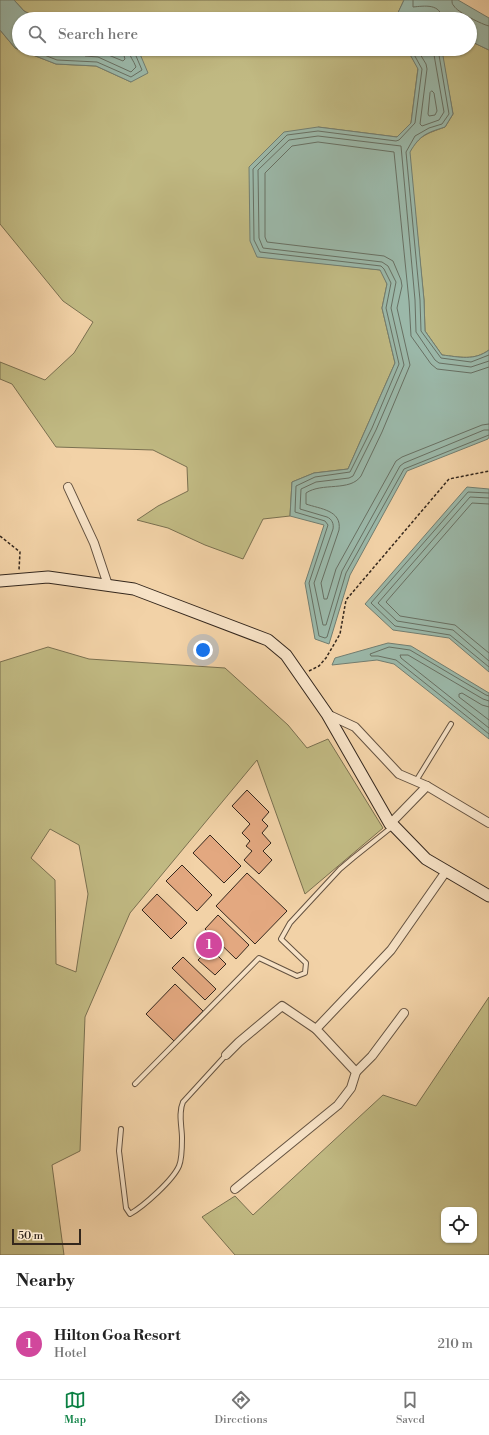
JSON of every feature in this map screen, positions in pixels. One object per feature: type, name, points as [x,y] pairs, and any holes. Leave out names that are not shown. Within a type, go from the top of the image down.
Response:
[{"type":"main road","points":[[0,581],[48,576],[134,589],[268,640],[286,654],[327,714],[392,825],[426,859],[489,896]]},
{"type":"street","points":[[68,487],[94,543],[108,585]]},
{"type":"street","points":[[327,714],[355,727],[399,774],[427,786],[489,824]]},
{"type":"street","points":[[392,825],[427,786]]},
{"type":"street","points":[[316,1029],[391,950],[447,870]]},
{"type":"street","points":[[226,1055],[239,1042],[282,1006],[316,1029],[356,1072]]},
{"type":"street","points":[[235,1189],[338,1105],[351,1088],[356,1072],[372,1056],[404,1013]]},
{"type":"lane","points":[[416,781],[451,724]]},
{"type":"lane","points":[[135,1084],[259,958],[297,976],[305,973],[306,963],[281,939],[290,923],[353,858],[392,825]]},
{"type":"lane","points":[[121,1129],[119,1151],[126,1208],[130,1214],[140,1209],[175,1173],[180,1165],[182,1140],[180,1107],[226,1055]]},
{"type":"path","points":[[319,666],[326,658],[340,634],[346,600],[449,478],[489,471]]},
{"type":"path","points":[[0,536],[20,552],[18,580]]},
{"type":"shaded area","points":[[14,0],[404,0],[398,12],[24,11]]},
{"type":"shaded area","points":[[0,30],[12,44],[12,56],[36,56],[56,64],[96,66],[131,82],[140,56],[411,56],[418,68],[411,123],[397,137],[318,127],[257,256],[381,270],[387,284],[382,308],[395,363],[348,469],[314,473],[292,482],[290,516],[263,519],[243,559],[205,545],[168,528],[137,520],[158,506],[188,491],[187,467],[153,450],[56,447],[12,384],[0,379],[0,362],[45,380],[74,353],[93,322],[63,301],[0,224]]},
{"type":"shaded area","points":[[477,44],[489,50],[489,350],[478,356],[472,357],[442,355],[425,331],[424,300],[409,152],[420,138],[445,127],[453,114],[442,56],[477,56]]},
{"type":"shaded area","points":[[48,647],[89,659],[225,668],[288,725],[307,748],[328,739],[383,828],[305,894],[257,760],[130,913],[85,1017],[80,1151],[52,1165],[64,1255],[0,1255],[0,662]],"holes":[[[50,829],[79,845],[88,894],[76,972],[56,964],[55,880],[31,858]]]},
{"type":"shaded area","points":[[489,997],[489,1255],[235,1255],[202,1217],[235,1196],[253,1215],[383,1095],[416,1106]]},
{"type":"water","points":[[0,0],[14,0],[26,12],[12,12],[12,44],[0,30]]},
{"type":"water","points":[[404,0],[458,0],[489,18],[489,50],[477,44],[477,12],[398,12]]},
{"type":"water","points":[[36,56],[141,56],[148,73],[131,82],[96,66],[56,64]]},
{"type":"water","points":[[411,56],[443,56],[453,114],[445,127],[424,135],[410,152],[424,300],[425,331],[442,355],[472,357],[478,356],[489,350],[489,437],[488,439],[407,471],[350,575],[329,644],[315,639],[305,583],[324,525],[290,516],[292,482],[314,473],[348,469],[395,363],[382,308],[387,284],[380,270],[257,257],[250,241],[249,167],[284,132],[318,127],[397,137],[411,123],[418,69]]},
{"type":"water","points":[[467,487],[489,489],[489,672],[449,638],[393,630],[365,604]]},
{"type":"water","points":[[388,643],[411,646],[489,693],[489,739],[394,664],[377,660],[332,665],[335,658]]},
{"type":"building","points":[[247,790],[269,812],[262,820],[268,826],[262,833],[271,843],[263,851],[272,860],[259,874],[244,860],[252,851],[246,846],[250,841],[242,833],[250,824],[232,806]]},
{"type":"building","points":[[210,835],[241,866],[224,883],[193,853]]},
{"type":"building","points":[[182,865],[212,895],[197,911],[166,881]]},
{"type":"building","points":[[247,873],[287,911],[255,944],[216,906]]},
{"type":"building","points":[[157,894],[187,923],[171,939],[142,910]]},
{"type":"building","points":[[218,915],[249,945],[236,959],[205,929]]},
{"type":"building","points":[[210,948],[226,964],[215,975],[198,960]]},
{"type":"building","points":[[183,957],[216,989],[205,1000],[172,968]]},
{"type":"building","points":[[175,984],[203,1011],[174,1041],[146,1014]]},
{"type":"place","name":"Hilton Goa Resort","points":[[209,945]]}]
